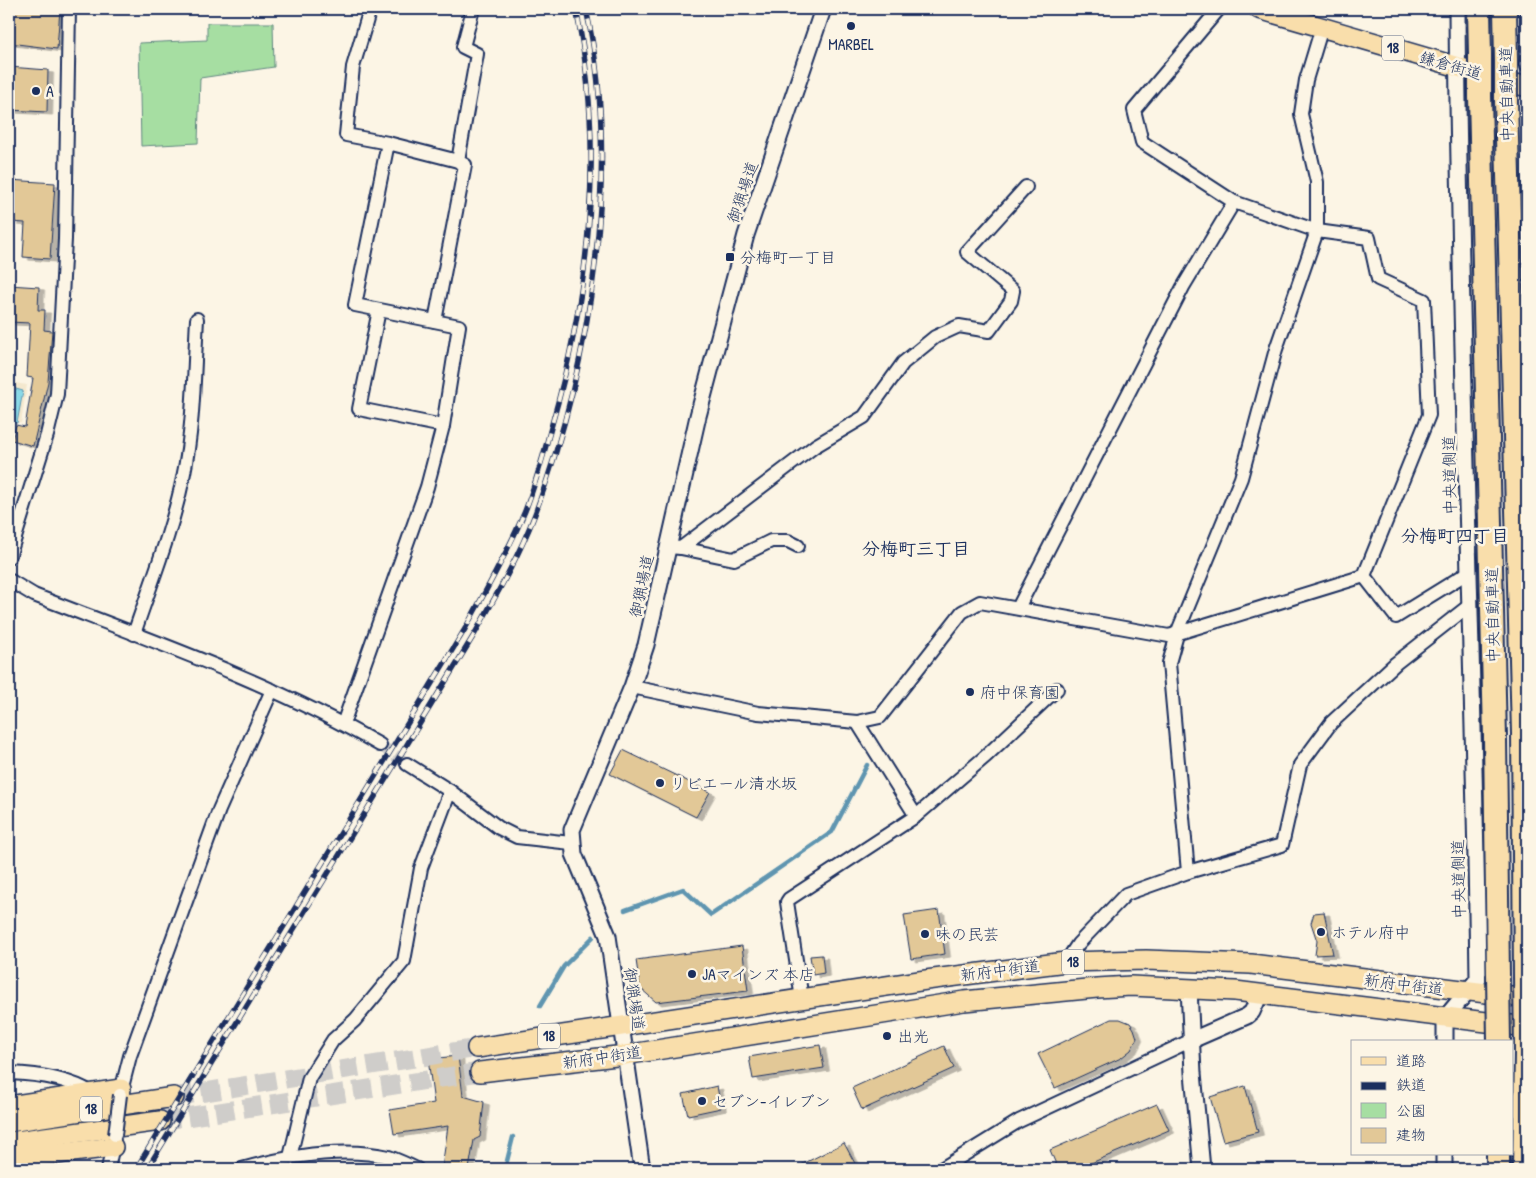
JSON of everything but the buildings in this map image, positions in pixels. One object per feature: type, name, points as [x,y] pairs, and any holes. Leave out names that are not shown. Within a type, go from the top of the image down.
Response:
[{"type":"highway","name":"中央自動車道","points":[[1479,9],[1495,727],[1499,1040]]},
{"type":"highway","name":"中央自動車道","points":[[1505,9],[1522,734],[1526,1052],[1524,1169]]},
{"type":"highway","points":[[1498,1156],[1498,1169]]},
{"type":"main road","name":"鎌倉街道","points":[[1259,9],[1527,87]]},
{"type":"main road","name":"新府中街道","points":[[477,1048],[621,1025],[1066,962],[1146,960],[1251,964],[1527,998]]},
{"type":"main road","name":"新府中街道","points":[[480,1072],[625,1055],[955,1002],[1030,993],[1131,986],[1189,988],[1260,994],[1527,1028]]},
{"type":"main road","points":[[9,1106],[92,1093],[121,1092]]},
{"type":"main road","name":"18","points":[[9,1122],[174,1096]]},
{"type":"main road","name":"18","points":[[9,1142],[160,1121]]},
{"type":"main road","points":[[9,1160],[114,1141]]},
{"type":"street","points":[[9,556],[48,435],[57,394],[65,239],[70,9]]},
{"type":"street","points":[[370,9],[353,67],[346,134],[458,161],[465,165],[435,321]]},
{"type":"street","points":[[458,161],[478,54],[463,47],[473,9]]},
{"type":"street","name":"御猟場道","points":[[642,1169],[608,936],[574,854],[572,842],[576,819],[632,687],[646,644],[674,547],[698,416],[746,235],[823,9]]},
{"type":"street","points":[[1219,9],[1134,110],[1142,142],[1234,202],[1317,231],[1369,238],[1378,279],[1424,300],[1429,415],[1364,576]]},
{"type":"street","name":"中央道側道","points":[[1445,1018],[1478,979],[1457,9]]},
{"type":"street","points":[[1527,9],[1527,66]]},
{"type":"street","points":[[1188,872],[1169,663],[1178,635],[1241,478],[1276,349],[1317,231],[1317,182],[1301,114],[1306,80],[1322,27]]},
{"type":"street","points":[[343,724],[427,487],[443,426],[459,326],[355,305],[388,143]]},
{"type":"street","points":[[674,547],[815,446],[864,417],[902,363],[935,336],[959,326],[990,331],[1011,301],[1013,291],[967,252],[1026,186]]},
{"type":"street","points":[[1018,608],[1183,287],[1234,202]]},
{"type":"street","points":[[379,310],[359,409],[443,426]]},
{"type":"street","points":[[134,634],[177,505],[183,476],[190,428],[197,319]]},
{"type":"street","points":[[674,547],[734,559],[771,541],[788,541],[798,546]]},
{"type":"street","points":[[1364,576],[1396,617],[1468,572]]},
{"type":"street","points":[[632,687],[758,713],[857,722],[880,717],[962,612],[980,602],[1169,636],[1178,635],[1364,576]]},
{"type":"street","points":[[9,580],[34,595],[272,690],[343,724],[380,745]]},
{"type":"street","points":[[1066,962],[1078,944],[1126,894],[1188,872],[1282,845],[1300,765],[1331,723],[1396,663],[1470,605]]},
{"type":"street","points":[[802,999],[788,899],[916,816],[986,756],[1057,689]]},
{"type":"street","points":[[108,1169],[121,1092],[130,1056],[219,810],[272,690]]},
{"type":"street","points":[[857,722],[916,816]]},
{"type":"street","points":[[407,764],[450,790],[499,828],[517,837],[572,842]]},
{"type":"street","points":[[290,1157],[309,1078],[334,1040],[355,1020],[404,961],[422,868],[450,790]]},
{"type":"street","points":[[1189,988],[1193,1073],[1202,1169]]},
{"type":"street","points":[[948,1167],[1019,1121],[1246,1016],[1252,1012],[1260,994]]},
{"type":"street","points":[[1444,1040],[1445,1018]]},
{"type":"street","points":[[9,1072],[30,1074],[78,1084],[92,1093]]},
{"type":"street","points":[[242,1169],[290,1157],[353,1152],[390,1158],[417,1169]]},
{"type":"street","points":[[1444,1156],[1444,1169]]},
{"type":"shaded area","points":[[9,382],[27,385],[21,423],[9,422]]},
{"type":"shaded area","points":[[343,1165],[376,1167],[385,1169],[324,1169]]},
{"type":"green space","points":[[207,23],[273,23],[274,67],[200,78],[198,143],[141,146],[139,43],[207,40]]},
{"type":"water","points":[[9,387],[23,391],[17,423],[9,422]]},
{"type":"waterway","points":[[625,910],[683,889],[711,915],[832,832],[867,765]]},
{"type":"waterway","points":[[540,1006],[564,966],[593,937]]},
{"type":"waterway","points":[[505,1169],[513,1137]]},
{"type":"tunnel","points":[[380,745],[407,764]]},
{"type":"tunnel","points":[[174,1097],[477,1048]]},
{"type":"tunnel","points":[[160,1121],[480,1072]]},
{"type":"railway","points":[[136,1169],[465,629],[504,556],[533,490],[565,374],[576,322],[589,218],[590,113],[585,61],[576,9]]},
{"type":"railway","points":[[147,1169],[474,635],[499,591],[529,530],[555,455],[572,394],[585,330],[595,264],[600,198],[601,133],[596,70],[586,9]]},
{"type":"place","name":"MARBEL","points":[[851,26]]},
{"type":"place","name":"A","points":[[36,91]]},
{"type":"place","name":"分梅町一丁目","points":[[730,257]]},
{"type":"place","name":"府中保育園","points":[[970,692]]},
{"type":"place","name":"リビエール清水坂","points":[[660,783]]},
{"type":"place","name":"ホテル府中","points":[[1321,932]]},
{"type":"place","name":"味の民芸","points":[[925,934]]},
{"type":"place","name":"JAマインズ 本店","points":[[692,974]]},
{"type":"place","name":"出光","points":[[887,1036]]},
{"type":"place","name":"セブン-イレブン","points":[[702,1101]]},
{"type":"district","name":"分梅町四丁目","points":[[1455,536]]},
{"type":"district","name":"分梅町三丁目","points":[[916,549]]}]
